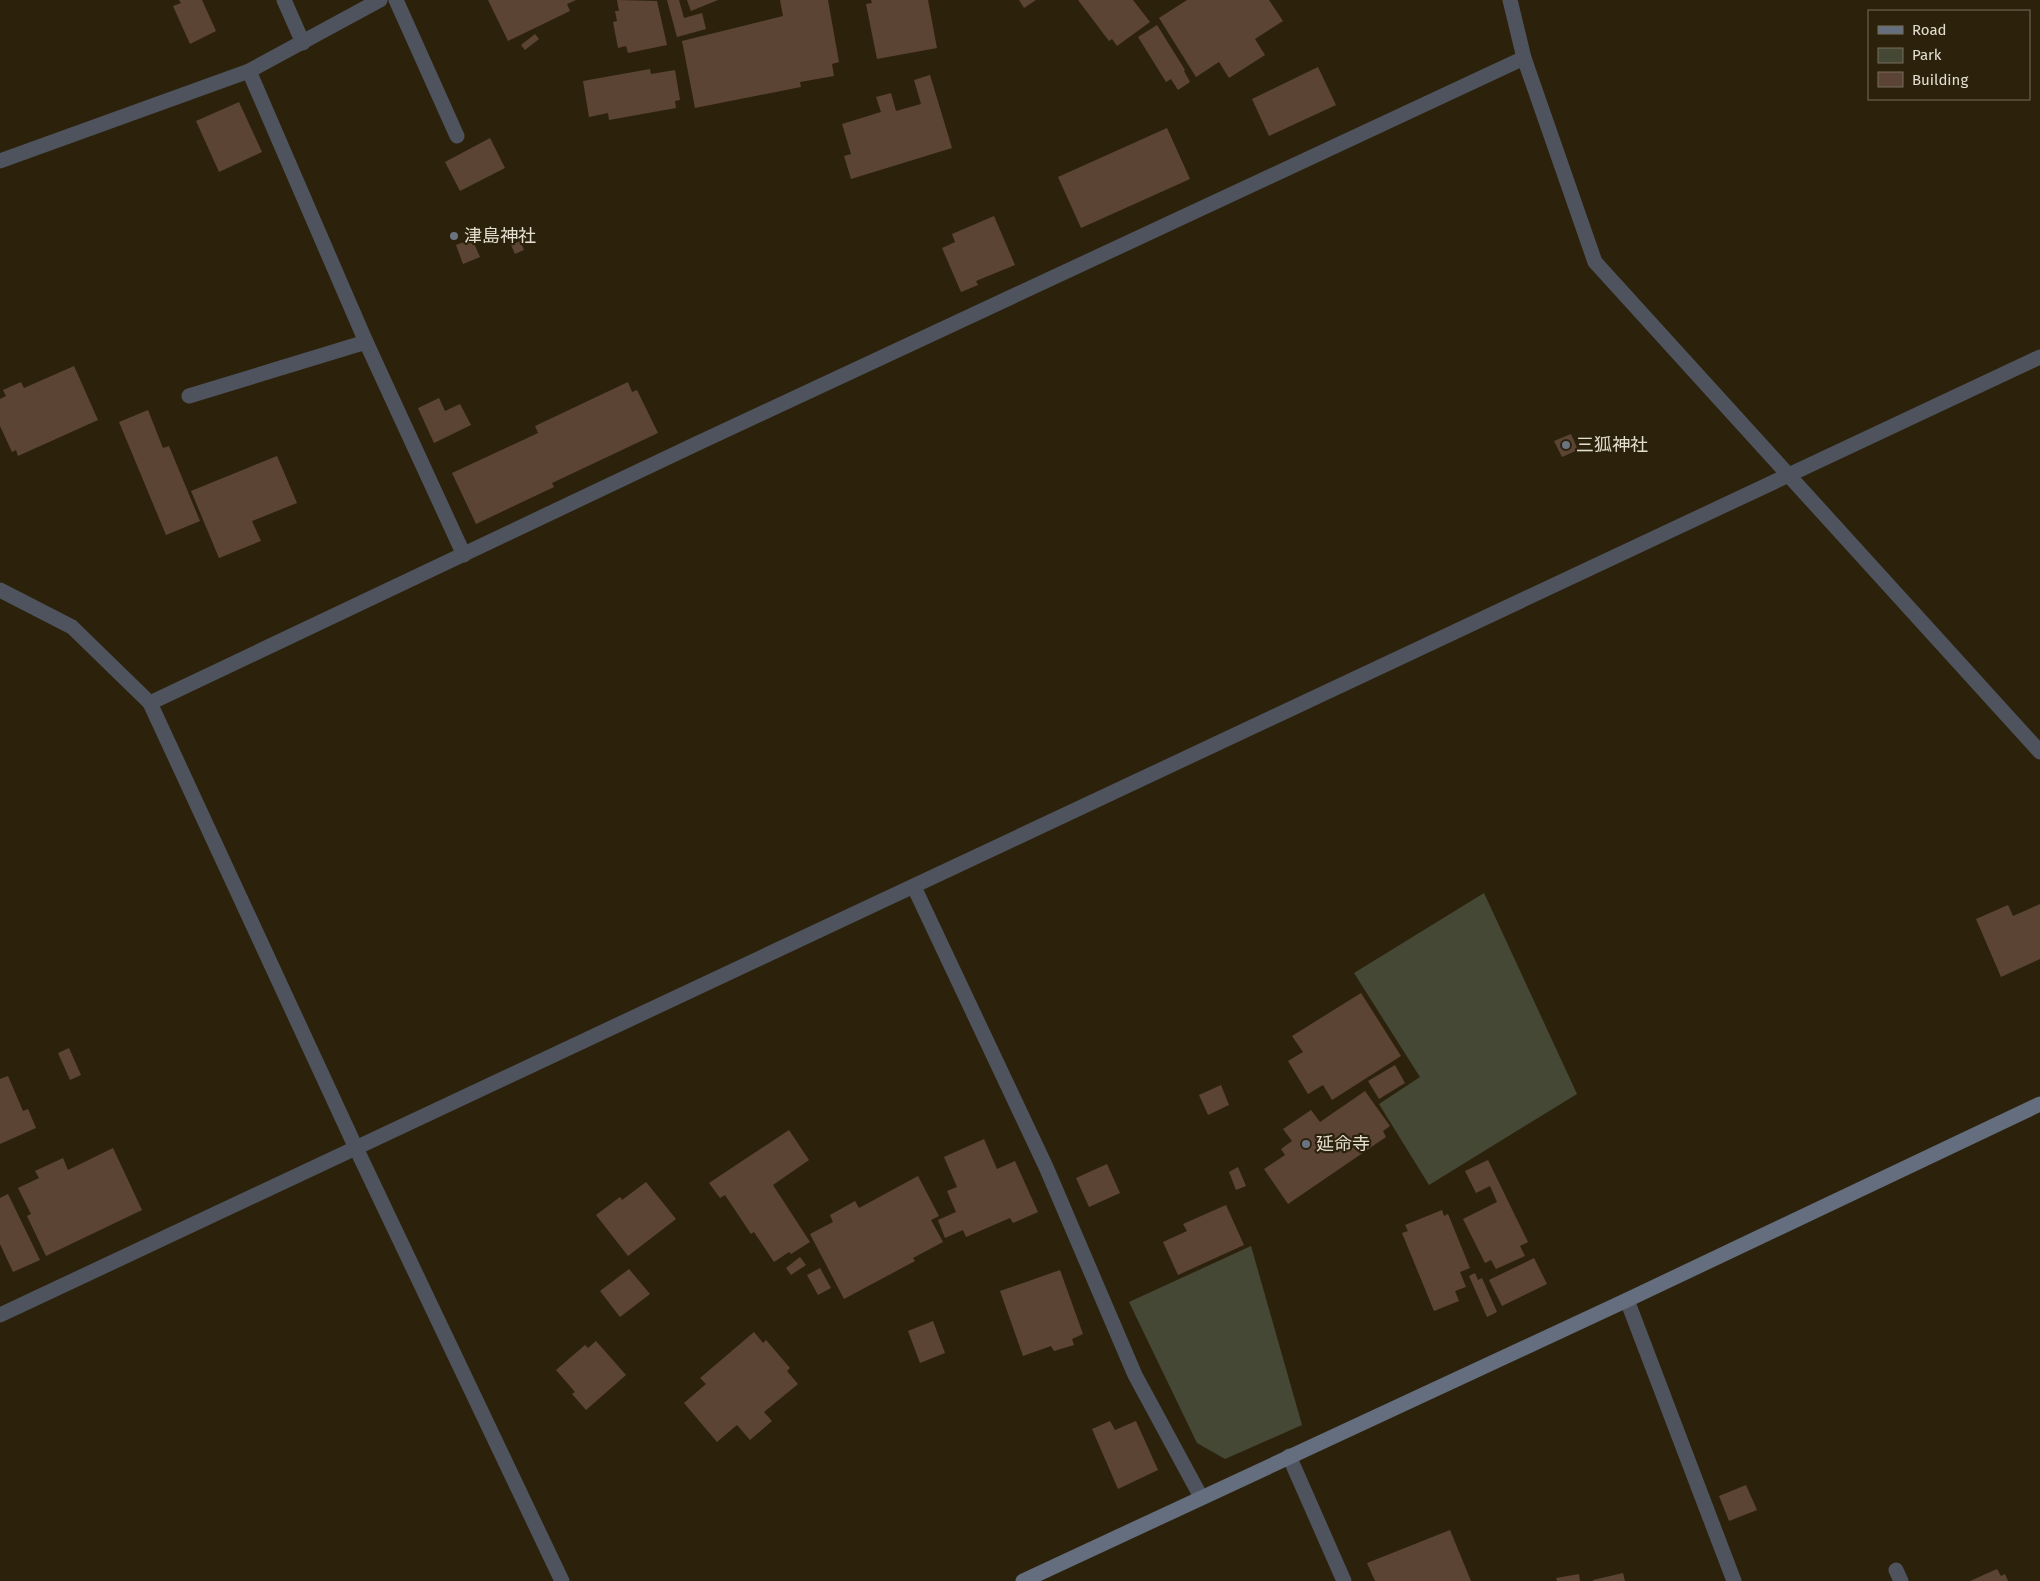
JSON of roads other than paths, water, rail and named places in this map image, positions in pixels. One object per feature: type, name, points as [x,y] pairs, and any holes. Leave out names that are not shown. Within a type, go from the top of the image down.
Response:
[{"type":"street","points":[[284,0],[303,43]]},
{"type":"street","points":[[0,161],[249,71],[380,0]]},
{"type":"street","points":[[396,0],[457,136]]},
{"type":"street","points":[[1510,0],[1524,58],[1595,262],[1787,476],[2040,752]]},
{"type":"street","points":[[150,703],[696,444],[1524,58]]},
{"type":"street","points":[[249,71],[366,342],[464,555]]},
{"type":"street","points":[[190,396],[366,342]]},
{"type":"street","points":[[0,1315],[2040,357]]},
{"type":"street","points":[[0,590],[72,627],[150,703],[356,1148],[562,1581]]},
{"type":"street","points":[[914,887],[1046,1167],[1135,1375],[1201,1497]]},
{"type":"street","points":[[1023,1581],[1627,1300],[2040,1104]]},
{"type":"street","points":[[1627,1300],[1734,1581]]},
{"type":"street","points":[[1289,1456],[1344,1581]]},
{"type":"place","name":"津島神社","points":[[454,236]]},
{"type":"place","name":"三狐神社","points":[[1566,445]]},
{"type":"place","name":"延命寺","points":[[1306,1144]]}]
